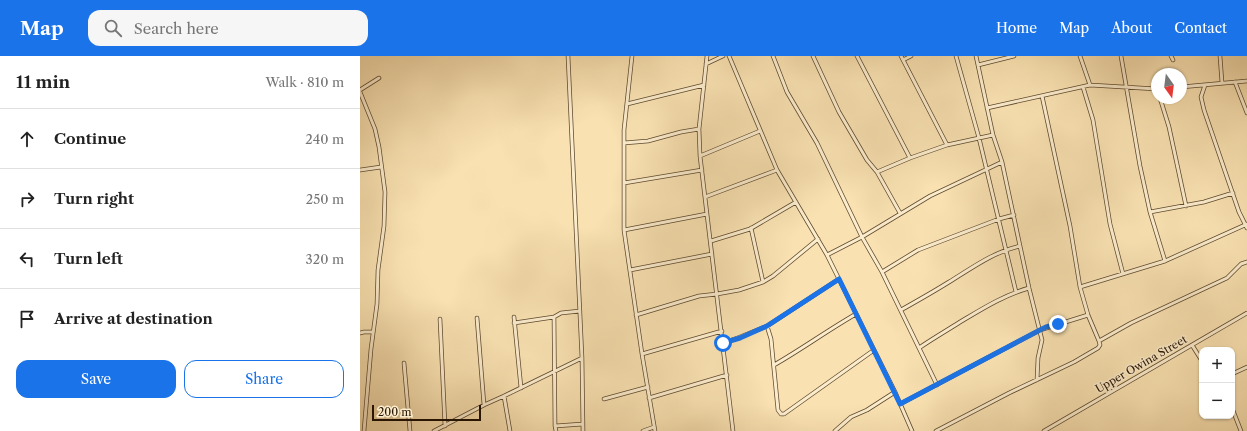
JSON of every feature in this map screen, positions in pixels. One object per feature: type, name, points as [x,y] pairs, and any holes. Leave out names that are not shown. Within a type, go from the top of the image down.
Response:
[{"type":"street","points":[[568,56],[582,358],[583,431]]},
{"type":"street","points":[[632,56],[624,143],[624,230],[636,316],[655,429],[643,431]]},
{"type":"street","points":[[707,56],[699,129],[700,156],[733,431]]},
{"type":"street","points":[[706,64],[723,56]]},
{"type":"street","points":[[730,56],[777,170],[827,255],[895,392],[912,431]]},
{"type":"street","points":[[773,56],[787,92],[817,143],[862,237],[882,272],[937,386]]},
{"type":"street","points":[[813,56],[839,112],[867,160],[877,172],[900,213]]},
{"type":"street","points":[[857,56],[910,158]]},
{"type":"street","points":[[911,56],[902,58],[947,145]]},
{"type":"street","points":[[956,56],[979,138],[1016,292]]},
{"type":"street","points":[[976,56],[993,135],[1002,162],[1029,288],[1042,340],[1038,358],[1037,380]]},
{"type":"street","points":[[978,65],[1014,56]]},
{"type":"street","points":[[1080,56],[1090,85]]},
{"type":"street","points":[[1121,56],[1140,166],[1150,212],[1165,261]]},
{"type":"street","points":[[1171,56],[1173,60]]},
{"type":"street","points":[[1220,56],[1222,83]]},
{"type":"street","points":[[364,431],[378,270],[384,226],[385,192],[379,147],[360,91],[380,78]]},
{"type":"street","points":[[1187,86],[1247,81]]},
{"type":"street","points":[[1235,82],[1247,113]]},
{"type":"street","points":[[627,104],[704,85]]},
{"type":"street","points":[[987,108],[1090,85],[1151,89]]},
{"type":"street","points":[[1080,287],[1165,261],[1247,226],[1239,212],[1204,110],[1201,97],[1205,85]]},
{"type":"street","points":[[1083,87],[1093,120],[1110,224],[1123,274]]},
{"type":"street","points":[[936,431],[1094,351],[1100,345],[1088,315],[1080,287],[1070,226],[1042,96]]},
{"type":"street","points":[[1162,104],[1169,127],[1186,206]]},
{"type":"street","points":[[624,143],[648,141],[681,132],[699,129]]},
{"type":"street","points":[[700,156],[760,131]]},
{"type":"street","points":[[877,172],[947,145],[993,135]]},
{"type":"street","points":[[827,255],[862,237],[930,196],[1002,162]]},
{"type":"street","points":[[360,170],[382,167]]},
{"type":"street","points":[[624,183],[702,170]]},
{"type":"street","points":[[705,197],[777,170]]},
{"type":"street","points":[[1150,212],[1204,202],[1233,193]]},
{"type":"street","points":[[711,241],[750,228],[796,202]]},
{"type":"street","points":[[624,230],[707,214]]},
{"type":"street","points":[[882,272],[918,250],[998,219],[1014,215]]},
{"type":"street","points":[[750,228],[763,282]]},
{"type":"street","points":[[636,316],[699,296],[739,290],[763,282],[773,276],[818,239]]},
{"type":"street","points":[[900,310],[985,259],[1006,249],[1020,246]]},
{"type":"street","points":[[630,270],[712,254]]},
{"type":"street","points":[[1099,341],[1131,323],[1227,278],[1241,264],[1247,262]]},
{"type":"street","points":[[723,343],[740,338],[767,326],[839,279]]},
{"type":"street","points":[[918,348],[987,306],[1016,292],[1029,288]]},
{"type":"street","points":[[514,323],[554,317],[561,313],[580,311]]},
{"type":"street","name":"Upper Owina Street","points":[[1044,431],[1247,313]]},
{"type":"street","points":[[774,365],[794,354],[831,328],[856,314]]},
{"type":"street","points":[[900,404],[937,386],[1040,330],[1088,315]]},
{"type":"street","points":[[514,317],[520,388]]},
{"type":"street","points":[[554,317],[556,431]]},
{"type":"street","points":[[477,318],[484,405]]},
{"type":"street","points":[[440,319],[445,426]]},
{"type":"street","points":[[767,326],[771,339],[778,410],[781,414],[784,414],[874,350]]},
{"type":"street","points":[[360,333],[373,332]]},
{"type":"street","points":[[642,354],[722,332]]},
{"type":"street","points":[[1192,345],[1199,356]]},
{"type":"street","points":[[434,431],[582,358]]},
{"type":"street","points":[[404,363],[410,431]]},
{"type":"street","points":[[1235,373],[1247,367]]},
{"type":"street","points":[[649,398],[727,376]]},
{"type":"street","points":[[604,399],[648,387]]},
{"type":"street","points":[[835,431],[851,416],[867,410],[895,392]]},
{"type":"street","points":[[504,396],[510,431]]},
{"type":"street","points":[[1235,416],[1241,431]]},
{"type":"street","points":[[555,426],[583,424]]},
{"type":"route","points":[[723,343],[740,338],[767,326],[839,279],[900,404],[937,386],[1040,330],[1058,324]]}]
